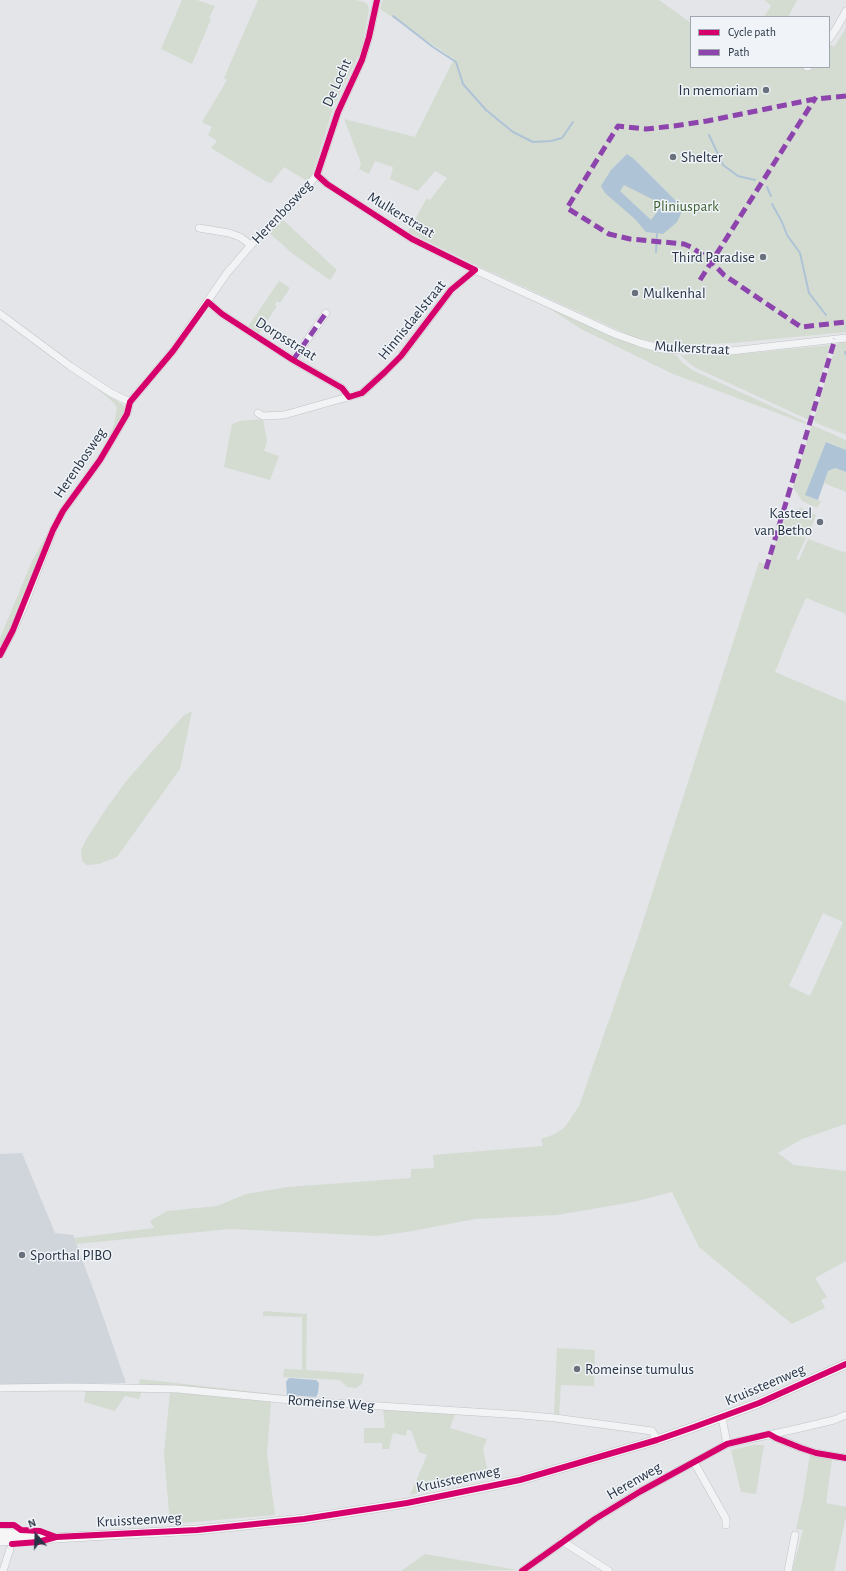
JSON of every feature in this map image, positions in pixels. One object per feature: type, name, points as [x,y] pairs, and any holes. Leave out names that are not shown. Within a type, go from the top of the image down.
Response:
[{"type":"main road","name":"Kruissteenweg","points":[[0,1541],[197,1530],[304,1519],[407,1503],[520,1480],[656,1440],[722,1417],[792,1389],[846,1364]]},
{"type":"main road","name":"Kruissteenweg","points":[[0,1533],[56,1537]]},
{"type":"street","name":"De Locht","points":[[317,175],[338,112],[362,60],[370,37],[377,0]]},
{"type":"street","points":[[830,38],[846,11]]},
{"type":"street","name":"Herenbosweg","points":[[0,654],[24,606],[53,530],[63,511],[100,460],[127,414],[130,402],[173,351],[227,274],[251,245],[284,212],[317,175]]},
{"type":"street","name":"Mulkerstraat","points":[[317,175],[327,184],[412,239],[475,270],[615,334],[640,343],[662,349],[705,352],[731,351],[846,338]]},
{"type":"street","points":[[198,228],[229,233],[240,237],[251,245]]},
{"type":"street","name":"Hinnisdaelstraat","points":[[258,413],[263,416],[284,415],[362,392],[402,356],[452,290],[475,270]]},
{"type":"street","name":"Dorpsstraat","points":[[208,302],[222,314],[293,360],[342,388],[349,397]]},
{"type":"street","points":[[293,360],[326,313]]},
{"type":"street","points":[[0,314],[82,374],[111,393],[130,402]]},
{"type":"street","name":"Romeinse Weg","points":[[0,1388],[69,1387],[178,1389],[308,1402],[549,1418],[652,1431],[656,1440]]},
{"type":"street","name":"Herenweg","points":[[522,1571],[562,1541],[608,1511],[727,1444],[834,1420],[846,1415]]},
{"type":"street","points":[[722,1417],[727,1444]]},
{"type":"street","points":[[769,1434],[811,1451],[846,1458]]},
{"type":"street","points":[[694,1462],[726,1519],[726,1525]]},
{"type":"street","points":[[788,1571],[795,1535]]},
{"type":"street","points":[[562,1541],[609,1571]]},
{"type":"street","points":[[3,1571],[10,1549]]},
{"type":"shaded area","points":[[22,1153],[55,1233],[73,1235],[126,1383],[0,1385],[0,1154]]},
{"type":"green space","points":[[182,0],[197,0],[215,6],[192,64],[161,49]]},
{"type":"green space","points":[[258,0],[356,0],[364,2],[368,5],[369,10],[362,48],[334,106],[313,172],[307,181],[284,167],[271,183],[267,182],[211,148],[217,141],[208,135],[212,127],[202,122],[227,80],[224,78]]},
{"type":"green space","name":"Pliniuspark","points":[[383,0],[659,0],[690,22],[690,68],[830,68],[830,45],[834,47],[846,28],[846,332],[733,343],[680,345],[640,340],[480,267],[408,232],[427,198],[430,200],[447,178],[435,171],[418,191],[390,179],[393,167],[375,161],[369,174],[359,169],[361,163],[344,119],[415,137],[454,59],[380,9]]},
{"type":"green space","points":[[765,0],[797,0],[789,16],[765,16],[771,6]]},
{"type":"green space","points":[[282,219],[337,270],[330,280],[293,254],[268,232]]},
{"type":"green space","points":[[279,281],[290,288],[280,303],[277,301],[275,305],[277,306],[258,335],[247,328]]},
{"type":"green space","points":[[547,307],[617,339],[648,349],[676,355],[692,370],[806,422],[806,424],[673,374],[581,329]]},
{"type":"green space","points":[[840,342],[846,342],[846,435],[816,423],[814,419],[836,345]]},
{"type":"green space","points":[[830,345],[809,420],[694,367],[680,355],[731,355]]},
{"type":"green space","points":[[81,375],[123,405],[125,409],[104,449],[114,424],[117,408],[114,403]]},
{"type":"green space","points":[[263,419],[267,441],[264,451],[279,456],[270,480],[224,467],[232,424],[240,421]]},
{"type":"green space","points":[[812,425],[846,440],[846,450],[827,442],[806,495],[821,501],[817,508],[802,501],[793,487]]},
{"type":"green space","points":[[835,468],[846,472],[846,492],[824,483],[828,471]]},
{"type":"green space","points":[[801,508],[816,515],[811,528],[808,527],[804,537],[806,538],[796,559],[799,560],[808,539],[846,552],[846,614],[806,598],[775,672],[846,702],[846,1124],[802,1139],[778,1153],[794,1165],[846,1171],[846,1261],[815,1278],[827,1297],[821,1300],[825,1308],[792,1324],[699,1247],[672,1192],[633,1202],[557,1215],[475,1219],[377,1236],[230,1229],[76,1244],[74,1238],[154,1228],[150,1221],[167,1211],[217,1206],[246,1194],[288,1187],[411,1178],[411,1169],[434,1168],[433,1155],[543,1146],[541,1139],[555,1134],[565,1127],[579,1106],[638,937],[759,562],[768,565],[786,512]],"holes":[[[823,913],[843,922],[810,996],[789,986]]]},
{"type":"green space","points":[[50,529],[27,591],[0,649],[0,638],[32,561]]},
{"type":"green space","points":[[192,711],[180,769],[117,857],[99,864],[87,865],[82,861],[81,850],[108,806],[128,779],[184,715]]},
{"type":"green space","points":[[263,1311],[307,1314],[306,1370],[364,1374],[362,1384],[356,1388],[347,1387],[340,1380],[283,1377],[284,1369],[302,1370],[302,1317],[263,1316]]},
{"type":"green space","points":[[557,1348],[595,1350],[594,1386],[561,1385],[559,1416],[554,1415]]},
{"type":"green space","points":[[140,1379],[283,1395],[283,1398],[139,1384]]},
{"type":"green space","points":[[86,1389],[142,1391],[139,1399],[125,1396],[115,1411],[84,1402]]},
{"type":"green space","points":[[170,1392],[271,1402],[267,1454],[275,1515],[170,1524],[164,1454]]},
{"type":"green space","points":[[383,1409],[455,1414],[450,1428],[487,1439],[483,1449],[489,1478],[410,1495],[427,1455],[419,1452],[411,1430],[407,1430],[406,1436],[393,1433],[389,1449],[382,1449],[382,1443],[364,1443],[364,1428],[385,1428]]},
{"type":"green space","points":[[753,1445],[764,1445],[756,1494],[741,1492],[731,1450]]},
{"type":"green space","points":[[810,1453],[832,1460],[826,1503],[846,1507],[846,1517],[834,1571],[792,1571],[803,1530],[796,1529],[803,1498]]},
{"type":"green space","points":[[425,1554],[518,1570],[401,1571]]},
{"type":"water","points":[[627,154],[634,159],[676,201],[681,212],[677,222],[663,234],[646,232],[635,219],[605,193],[601,186],[611,170]],"holes":[[[624,185],[658,202],[658,211],[651,220],[620,191]]]},
{"type":"water","points":[[826,442],[846,450],[846,472],[835,468],[828,471],[818,500],[805,495]]},
{"type":"water","points":[[289,1378],[316,1380],[319,1383],[316,1397],[287,1395],[286,1382]]},
{"type":"waterway","points":[[393,16],[433,47],[456,62],[463,84],[486,110],[513,132],[533,142],[551,141],[562,138],[573,122]]},
{"type":"waterway","points":[[709,135],[723,165],[738,176],[755,180]]},
{"type":"waterway","points":[[767,187],[771,196]]},
{"type":"waterway","points":[[772,204],[787,235],[800,253],[809,293],[826,315]]},
{"type":"waterway","points":[[656,252],[657,234]]},
{"type":"marked path","points":[[846,96],[815,99],[707,121],[674,126],[646,129],[618,126],[567,208],[609,234],[630,239],[684,244],[691,247],[709,259],[724,275],[801,327],[846,322]]},
{"type":"marked path","points":[[700,280],[816,97]]},
{"type":"marked path","points":[[293,360],[326,313]]},
{"type":"marked path","points":[[766,569],[835,339]]},
{"type":"cycle path","points":[[0,655],[13,630],[53,530],[63,511],[100,460],[127,414],[130,402],[173,351],[208,302],[222,314],[293,360],[342,388],[349,397],[362,393],[401,356],[451,290],[475,270],[412,239],[327,184],[317,175],[338,112],[362,60],[369,37],[377,0]]},
{"type":"cycle path","points":[[12,1544],[38,1542],[56,1537],[197,1530],[304,1519],[407,1503],[520,1480],[657,1440],[694,1427],[759,1403],[846,1364]]},
{"type":"cycle path","points":[[522,1571],[595,1519],[641,1491],[727,1444],[769,1434],[816,1453],[846,1458]]},
{"type":"cycle path","points":[[0,1525],[14,1525],[21,1530],[40,1531],[56,1537]]},
{"type":"place","name":"In memoriam","points":[[766,90]]},
{"type":"place","name":"Shelter","points":[[673,157]]},
{"type":"place","name":"Third Paradise","points":[[763,257]]},
{"type":"place","name":"Mulkenhal","points":[[635,293]]},
{"type":"place","name":"Kasteel van Betho","points":[[820,522]]},
{"type":"place","name":"Sporthal PIBO","points":[[22,1255]]},
{"type":"place","name":"Romeinse tumulus","points":[[577,1369]]}]
